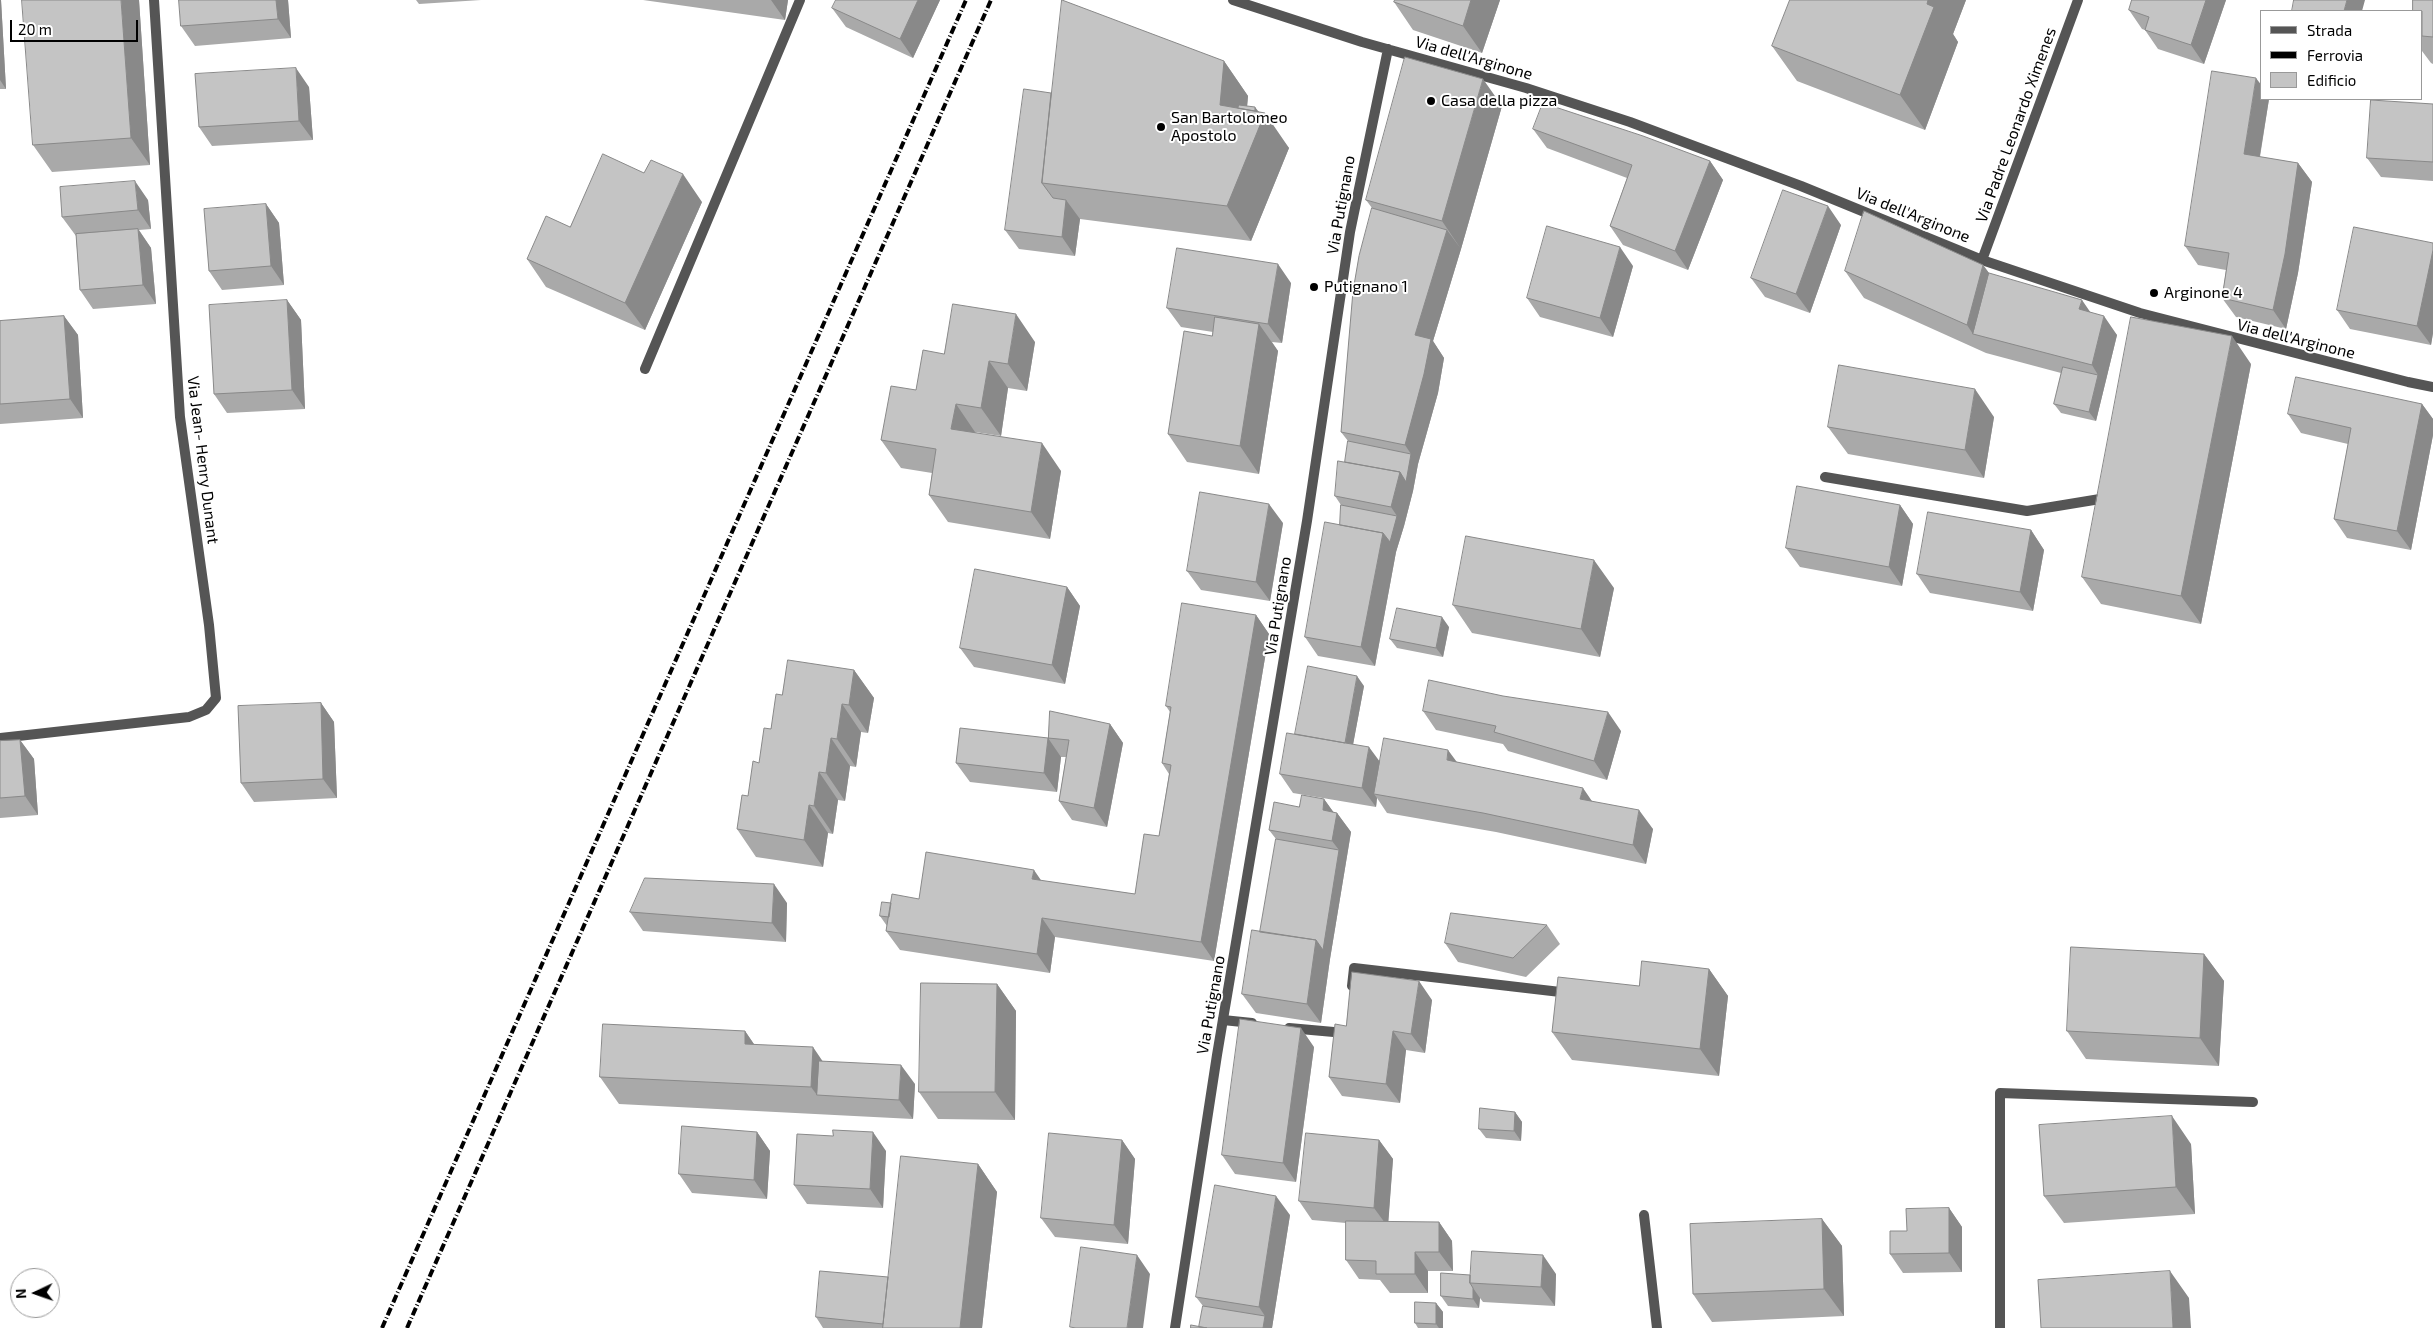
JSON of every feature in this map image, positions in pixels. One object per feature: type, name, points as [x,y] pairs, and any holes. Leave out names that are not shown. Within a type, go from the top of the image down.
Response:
[{"type":"street","name":"Via Jean- Henry Dunant","points":[[0,738],[189,717],[206,710],[216,698],[209,625],[180,417],[154,0]]},
{"type":"street","points":[[645,369],[800,0]]},
{"type":"street","points":[[1233,0],[1388,49]]},
{"type":"street","name":"Via Padre Leonardo Ximenes","points":[[1982,260],[2078,0]]},
{"type":"street","name":"Via dell'Arginone","points":[[1388,49],[1526,88],[1630,122],[1801,186],[1982,260],[2139,318],[2433,387]]},
{"type":"street","name":"Via Putignano","points":[[1175,1328],[1223,1020],[1306,530],[1350,232],[1388,49]]},
{"type":"street","points":[[1825,477],[2027,511],[2106,498],[2110,478]]},
{"type":"street","points":[[1350,996],[1354,968],[1577,994]]},
{"type":"street","points":[[1223,1020],[1261,1024]]},
{"type":"street","points":[[1279,1026],[1345,1034],[1346,1025]]},
{"type":"street","points":[[2000,1328],[2000,1093],[2253,1102]]},
{"type":"street","points":[[1644,1215],[1657,1328]]},
{"type":"building","points":[[22,0],[121,0],[131,138],[33,145]]},
{"type":"building","points":[[179,0],[276,0],[278,19],[181,26]]},
{"type":"building","points":[[836,0],[918,0],[900,39],[832,8]]},
{"type":"building","name":"San Bartolomeo Apostolo","points":[[1062,0],[1224,61],[1220,105],[1265,113],[1227,206],[1042,183]]},
{"type":"building","points":[[1395,0],[1471,0],[1463,26],[1394,2]]},
{"type":"building","points":[[1790,0],[1928,0],[1927,4],[1934,7],[1900,95],[1772,46]]},
{"type":"building","points":[[2132,0],[2206,0],[2191,45],[2145,30],[2149,17],[2129,10]]},
{"type":"building","points":[[2294,0],[2347,0],[2344,10],[2292,10]]},
{"type":"building","points":[[2413,0],[2433,0],[2433,37],[2423,36],[2423,10],[2413,10]]},
{"type":"building","points":[[1405,57],[1483,79],[1442,221],[1366,200]]},
{"type":"building","points":[[296,68],[299,121],[199,127],[195,74]]},
{"type":"building","points":[[2212,71],[2256,78],[2244,154],[2298,163],[2285,254],[2273,310],[2222,298],[2229,253],[2185,246]]},
{"type":"building","points":[[1024,89],[1051,93],[1042,183],[1053,198],[1066,200],[1062,237],[1005,230]]},
{"type":"building","points":[[2371,100],[2433,104],[2433,162],[2367,158]]},
{"type":"building","points":[[1543,103],[1643,136],[1710,161],[1675,251],[1610,226],[1632,165],[1533,129]]},
{"type":"building","points":[[1239,105],[1255,107],[1255,111],[1238,108]]},
{"type":"building","points":[[603,154],[644,173],[651,160],[683,174],[625,303],[527,259],[546,216],[570,227]]},
{"type":"building","points":[[135,181],[138,210],[62,217],[60,187]]},
{"type":"building","points":[[1783,190],[1828,206],[1796,294],[1751,278]]},
{"type":"building","points":[[266,204],[271,266],[209,271],[204,209]]},
{"type":"building","points":[[1372,208],[1447,230],[1415,335],[1431,339],[1424,374],[1405,445],[1341,432],[1353,291],[1359,256]]},
{"type":"building","points":[[1864,211],[1983,265],[1967,325],[1845,271]]},
{"type":"building","points":[[1547,226],[1620,247],[1600,318],[1527,298]]},
{"type":"building","points":[[2354,227],[2433,243],[2417,326],[2337,310]]},
{"type":"building","points":[[138,229],[143,285],[80,290],[76,234]]},
{"type":"building","points":[[1177,248],[1278,264],[1268,324],[1167,308]]},
{"type":"building","points":[[1989,273],[2082,300],[2079,309],[2104,316],[2092,365],[1973,334]]},
{"type":"building","points":[[287,300],[292,390],[214,394],[209,305]]},
{"type":"building","points":[[953,304],[1016,314],[1008,364],[989,361],[981,408],[956,404],[951,429],[1042,443],[1031,512],[929,495],[936,449],[881,440],[891,386],[916,390],[923,350],[944,354]]},
{"type":"building","points":[[64,316],[70,399],[0,404],[0,321]]},
{"type":"building","points":[[1215,317],[1259,324],[1240,446],[1168,434],[1184,331],[1212,336]]},
{"type":"building","points":[[2131,317],[2232,336],[2181,596],[2082,577]]},
{"type":"building","points":[[1839,365],[1975,389],[1965,450],[1828,427]]},
{"type":"building","points":[[2063,367],[2098,375],[2089,412],[2054,404]]},
{"type":"building","points":[[2296,377],[2422,404],[2397,531],[2334,519],[2351,428],[2288,414]]},
{"type":"building","points":[[1348,441],[1411,454],[1406,482],[1400,472],[1345,462]]},
{"type":"building","points":[[1338,461],[1400,472],[1391,507],[1335,496]]},
{"type":"building","points":[[1797,486],[1900,505],[1889,567],[1786,548]]},
{"type":"building","points":[[1200,492],[1269,504],[1256,582],[1187,571]]},
{"type":"building","points":[[1341,505],[1397,516],[1390,542],[1383,533],[1340,525]]},
{"type":"building","points":[[1928,512],[2031,530],[2020,592],[1917,574]]},
{"type":"building","points":[[1325,522],[1383,533],[1361,647],[1305,637]]},
{"type":"building","points":[[1466,536],[1594,560],[1581,629],[1453,605]]},
{"type":"building","points":[[975,569],[1067,587],[1052,665],[960,648]]},
{"type":"building","points":[[1182,603],[1256,615],[1201,942],[1042,918],[1037,954],[886,931],[892,894],[919,899],[926,852],[1034,870],[1032,879],[1135,894],[1144,834],[1159,836],[1171,765],[1162,763],[1171,707],[1166,706]]},
{"type":"building","points":[[1397,608],[1442,617],[1436,648],[1390,639]]},
{"type":"building","points":[[788,660],[854,670],[849,705],[842,704],[837,739],[831,738],[826,773],[819,772],[814,806],[809,805],[804,840],[737,829],[742,795],[748,796],[753,761],[759,763],[764,728],[771,729],[776,694],[782,695]]},
{"type":"building","points":[[1308,666],[1357,676],[1345,743],[1295,734]]},
{"type":"building","points":[[1429,680],[1503,696],[1608,712],[1594,761],[1494,732],[1496,726],[1423,711]]},
{"type":"building","points":[[321,703],[323,779],[241,783],[238,706]]},
{"type":"building","points":[[1050,711],[1110,724],[1094,808],[1059,801],[1069,740],[1048,738]]},
{"type":"building","points":[[960,728],[1048,738],[1044,773],[956,763]]},
{"type":"building","points":[[1287,733],[1369,747],[1362,788],[1280,774]]},
{"type":"building","points":[[1384,738],[1448,750],[1447,760],[1583,788],[1580,799],[1639,810],[1633,845],[1483,813],[1374,794]]},
{"type":"building","points":[[20,740],[25,796],[0,798],[0,741]]},
{"type":"building","points":[[1302,795],[1324,799],[1323,810],[1337,813],[1332,841],[1269,830],[1274,802],[1299,807]]},
{"type":"building","points":[[1276,839],[1339,850],[1323,950],[1316,940],[1260,932]]},
{"type":"building","points":[[645,878],[774,884],[772,923],[630,912]]},
{"type":"building","points":[[882,902],[891,903],[889,917],[880,916]]},
{"type":"building","points":[[1451,913],[1547,925],[1513,958],[1445,943]]},
{"type":"building","points":[[1252,930],[1316,940],[1307,1004],[1242,994]]},
{"type":"building","points":[[2071,947],[2204,954],[2200,1038],[2067,1031]]},
{"type":"building","points":[[1642,961],[1709,969],[1700,1049],[1552,1032],[1558,977],[1639,986]]},
{"type":"building","points":[[1352,972],[1419,981],[1411,1034],[1393,1031],[1386,1084],[1329,1077],[1335,1024],[1346,1026]]},
{"type":"building","points":[[921,983],[997,984],[995,1092],[919,1092]]},
{"type":"building","points":[[1240,1019],[1301,1028],[1283,1163],[1222,1155]]},
{"type":"building","points":[[603,1024],[745,1031],[745,1044],[813,1047],[811,1087],[600,1077]]},
{"type":"building","points":[[819,1061],[901,1065],[899,1100],[817,1095]]},
{"type":"building","points":[[1480,1108],[1515,1112],[1514,1131],[1479,1129]]},
{"type":"building","points":[[2172,1116],[2176,1187],[2044,1196],[2039,1125]]},
{"type":"building","points":[[682,1126],[757,1132],[754,1180],[679,1174]]},
{"type":"building","points":[[833,1130],[873,1132],[870,1189],[794,1185],[797,1134],[833,1136]]},
{"type":"building","points":[[1049,1133],[1122,1140],[1114,1225],[1041,1218]]},
{"type":"building","points":[[1306,1133],[1379,1140],[1374,1208],[1299,1201]]},
{"type":"building","points":[[901,1156],[978,1164],[960,1328],[883,1328]]},
{"type":"building","points":[[1215,1185],[1276,1196],[1259,1307],[1196,1297]]},
{"type":"building","points":[[1949,1208],[1949,1253],[1890,1254],[1890,1231],[1907,1231],[1906,1209]]},
{"type":"building","points":[[1822,1219],[1824,1289],[1693,1294],[1690,1224]]},
{"type":"building","points":[[1346,1221],[1439,1222],[1439,1252],[1415,1252],[1415,1274],[1376,1274],[1376,1261],[1346,1260]]},
{"type":"building","points":[[1081,1247],[1137,1255],[1127,1328],[1070,1327]]},
{"type":"building","points":[[1472,1251],[1543,1255],[1541,1287],[1470,1283]]},
{"type":"building","points":[[820,1271],[888,1277],[883,1324],[816,1317]]},
{"type":"building","points":[[2170,1271],[2173,1328],[2041,1328],[2038,1280]]},
{"type":"building","points":[[1441,1273],[1470,1275],[1473,1299],[1441,1296]]},
{"type":"building","points":[[1415,1302],[1436,1303],[1436,1324],[1415,1323]]},
{"type":"building","points":[[1203,1306],[1265,1316],[1263,1328],[1199,1327]]},
{"type":"building","points":[[1191,1325],[1207,1328],[1191,1328]]},
{"type":"railway","points":[[382,1328],[966,0]]},
{"type":"railway","points":[[407,1328],[991,0]]},
{"type":"place","name":"Casa della pizza","points":[[1431,101]]},
{"type":"place","name":"San Bartolomeo Apostolo","points":[[1161,127]]},
{"type":"place","name":"Putignano 1","points":[[1314,287]]},
{"type":"place","name":"Arginone 4","points":[[2154,293]]}]
